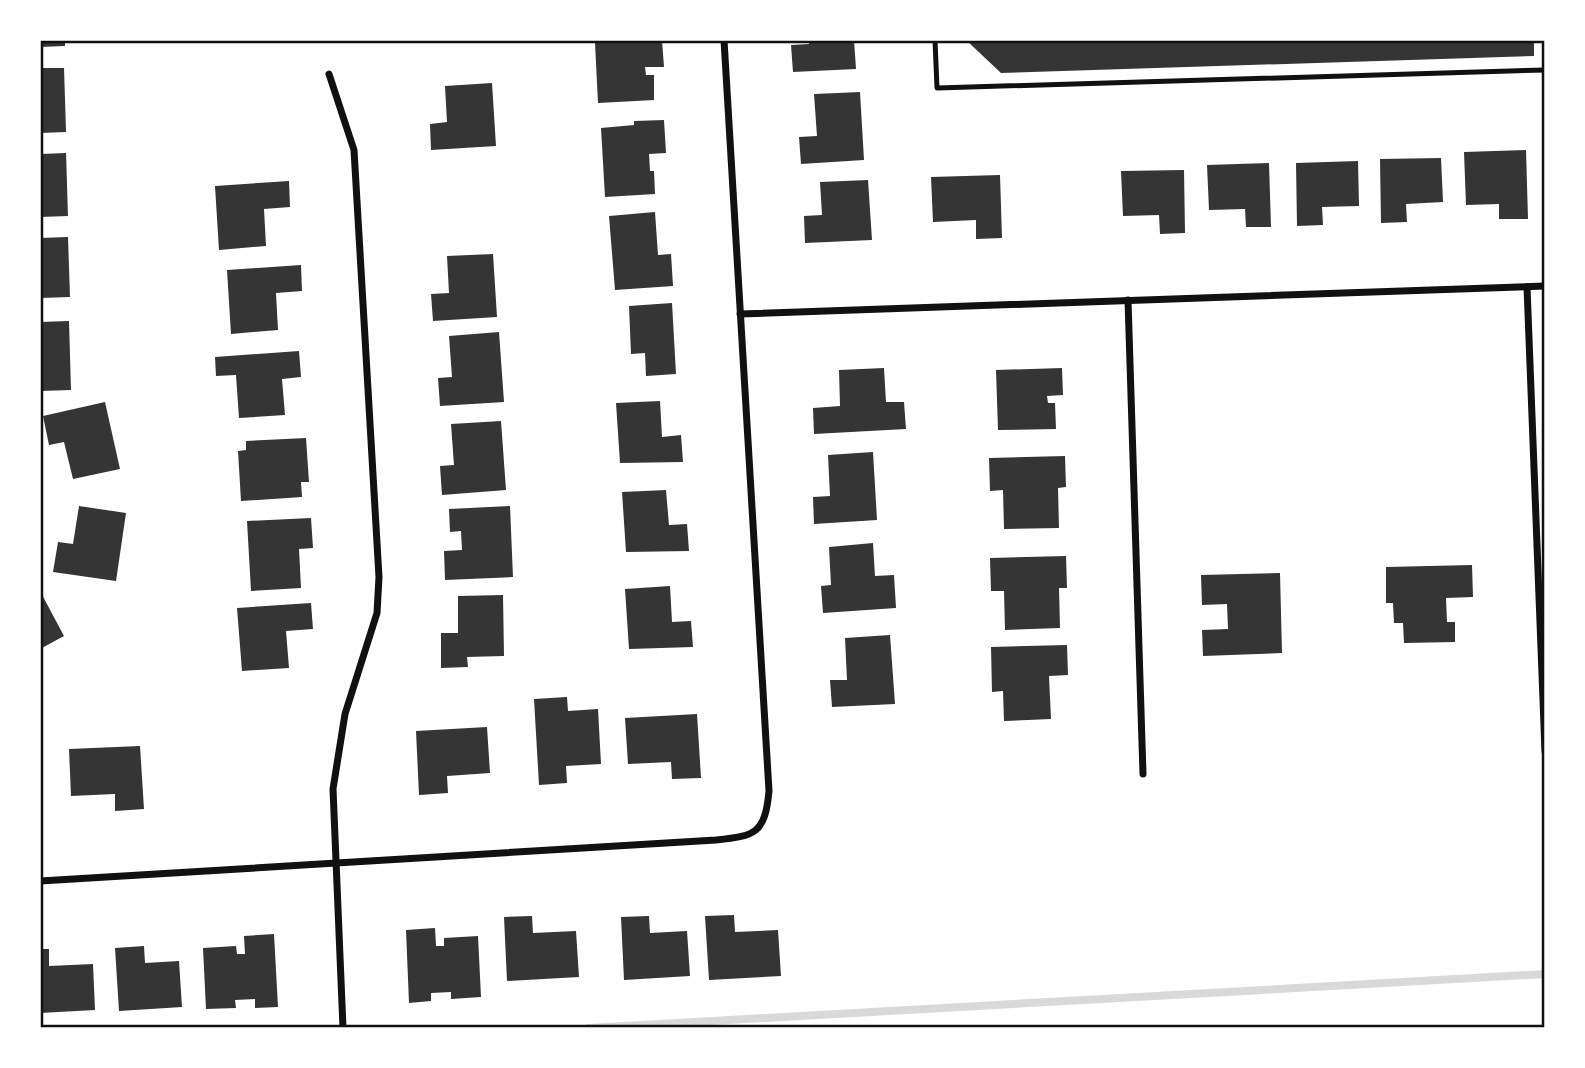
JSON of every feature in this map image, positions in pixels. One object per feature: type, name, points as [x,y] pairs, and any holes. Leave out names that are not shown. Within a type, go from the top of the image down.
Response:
[{"type":"street","points":[[40,881],[716,840],[744,837],[753,833],[763,823],[769,791],[724,40]]},
{"type":"street","points":[[329,74],[354,150],[379,577],[377,613],[345,714],[333,789],[343,1028]]},
{"type":"street","points":[[740,314],[1545,286]]},
{"type":"street","points":[[1527,287],[1545,751]]},
{"type":"street","points":[[1128,300],[1143,774]]},
{"type":"lane","points":[[935,40],[937,88],[1545,70]]},
{"type":"building","points":[[40,40],[65,40],[65,46],[40,47]]},
{"type":"building","points":[[662,40],[664,67],[645,67],[646,75],[654,75],[654,100],[598,103],[595,43]]},
{"type":"building","points":[[809,40],[854,40],[856,69],[793,72],[791,45],[809,44]]},
{"type":"building","points":[[966,40],[1534,40],[1534,56],[1001,73]]},
{"type":"building","points":[[40,68],[64,68],[66,132],[40,133]]},
{"type":"building","points":[[492,83],[496,146],[431,150],[430,124],[447,122],[445,86]]},
{"type":"building","points":[[860,92],[864,160],[801,164],[799,137],[817,136],[814,94]]},
{"type":"building","points":[[664,120],[666,153],[649,154],[650,171],[654,171],[655,194],[605,197],[601,128],[634,125],[634,121]]},
{"type":"building","points":[[1526,150],[1528,219],[1499,219],[1499,204],[1466,205],[1464,152]]},
{"type":"building","points":[[66,153],[68,216],[40,217],[40,154]]},
{"type":"building","points":[[1441,158],[1443,202],[1406,204],[1407,222],[1381,223],[1380,159]]},
{"type":"building","points":[[1358,161],[1359,206],[1322,207],[1323,225],[1297,226],[1296,163]]},
{"type":"building","points":[[1269,163],[1271,227],[1246,227],[1245,209],[1209,210],[1207,165]]},
{"type":"building","points":[[1184,170],[1185,233],[1160,234],[1159,215],[1123,216],[1121,171]]},
{"type":"building","points":[[1000,175],[1002,238],[976,239],[976,220],[933,222],[931,177]]},
{"type":"building","points":[[868,180],[872,240],[805,243],[804,216],[822,215],[820,182]]},
{"type":"building","points":[[289,181],[290,207],[264,209],[266,246],[219,250],[215,186]]},
{"type":"building","points":[[655,212],[658,255],[671,254],[673,286],[615,290],[609,216]]},
{"type":"building","points":[[68,237],[70,297],[40,298],[40,238]]},
{"type":"building","points":[[493,254],[497,317],[433,321],[431,294],[449,293],[447,256]]},
{"type":"building","points":[[301,265],[302,291],[276,293],[278,330],[231,334],[227,270]]},
{"type":"building","points":[[672,303],[676,374],[646,376],[645,353],[631,354],[629,306]]},
{"type":"building","points":[[69,321],[71,390],[40,391],[40,322]]},
{"type":"building","points":[[499,332],[504,402],[440,406],[438,378],[452,377],[449,336]]},
{"type":"building","points":[[299,351],[301,377],[282,379],[285,415],[239,418],[236,375],[216,376],[215,357]]},
{"type":"building","points":[[884,368],[886,402],[904,402],[906,429],[814,434],[813,408],[840,406],[839,370]]},
{"type":"building","points":[[1062,368],[1063,395],[1047,396],[1048,403],[1055,403],[1056,429],[998,430],[996,370]]},
{"type":"building","points":[[660,401],[662,437],[681,435],[683,462],[620,463],[616,403]]},
{"type":"building","points":[[105,402],[120,469],[73,479],[64,442],[49,445],[43,416]]},
{"type":"building","points":[[501,421],[506,490],[442,495],[440,466],[454,465],[451,424]]},
{"type":"building","points":[[306,438],[309,482],[301,482],[302,497],[241,501],[238,451],[246,450],[246,441]]},
{"type":"building","points":[[873,452],[877,520],[814,524],[813,497],[830,496],[828,455]]},
{"type":"building","points":[[1065,456],[1066,487],[1058,488],[1059,528],[1004,529],[1003,490],[990,491],[989,458]]},
{"type":"building","points":[[666,490],[669,525],[687,524],[689,551],[626,552],[622,492]]},
{"type":"building","points":[[79,506],[126,513],[116,581],[53,572],[58,542],[73,544]]},
{"type":"building","points":[[510,506],[513,577],[445,580],[444,551],[462,550],[461,531],[450,532],[449,509]]},
{"type":"building","points":[[311,518],[313,548],[299,549],[301,588],[251,591],[247,521]]},
{"type":"building","points":[[873,543],[875,576],[894,575],[896,608],[823,613],[821,586],[831,585],[829,547]]},
{"type":"building","points":[[1066,556],[1067,588],[1059,588],[1060,628],[1005,630],[1004,591],[991,591],[990,558]]},
{"type":"building","points":[[1472,565],[1473,597],[1446,598],[1447,622],[1455,622],[1455,642],[1404,643],[1403,623],[1394,623],[1393,603],[1386,603],[1386,567]]},
{"type":"building","points":[[1280,573],[1282,653],[1203,656],[1202,630],[1228,629],[1227,604],[1202,605],[1201,575]]},
{"type":"building","points":[[670,586],[672,622],[691,621],[693,647],[629,649],[625,589]]},
{"type":"building","points":[[40,591],[64,636],[40,649]]},
{"type":"building","points":[[503,595],[504,656],[467,657],[468,667],[441,668],[441,633],[458,633],[458,596]]},
{"type":"building","points":[[311,603],[313,629],[286,631],[289,668],[242,671],[237,608]]},
{"type":"building","points":[[890,635],[895,704],[832,707],[830,680],[847,680],[845,638]]},
{"type":"building","points":[[1067,645],[1068,675],[1049,676],[1051,719],[1004,721],[1003,691],[992,692],[991,647]]},
{"type":"building","points":[[567,697],[568,711],[598,709],[601,764],[566,766],[567,783],[539,785],[534,699]]},
{"type":"building","points":[[697,714],[701,778],[672,779],[671,762],[628,764],[625,718]]},
{"type":"building","points":[[487,727],[490,773],[447,776],[448,793],[419,795],[416,731]]},
{"type":"building","points":[[140,746],[144,809],[115,811],[115,794],[71,796],[69,749]]},
{"type":"building","points":[[734,915],[735,932],[778,930],[781,976],[709,980],[705,916]]},
{"type":"building","points":[[532,916],[533,933],[576,931],[579,977],[507,981],[504,917]]},
{"type":"building","points":[[649,916],[650,933],[687,931],[690,976],[624,980],[621,917]]},
{"type":"building","points":[[435,928],[436,946],[444,946],[444,938],[478,936],[481,997],[451,999],[451,992],[431,993],[431,1001],[409,1003],[406,930]]},
{"type":"building","points":[[274,934],[278,1007],[255,1008],[255,999],[235,1000],[236,1008],[206,1009],[203,948],[236,946],[237,954],[245,954],[244,936]]},
{"type":"building","points":[[144,946],[145,963],[179,961],[182,1007],[119,1011],[115,948]]},
{"type":"building","points":[[40,949],[49,949],[49,966],[93,964],[95,1010],[40,1013]]},
{"type":"waterway","points":[[588,1028],[1545,974]]}]
